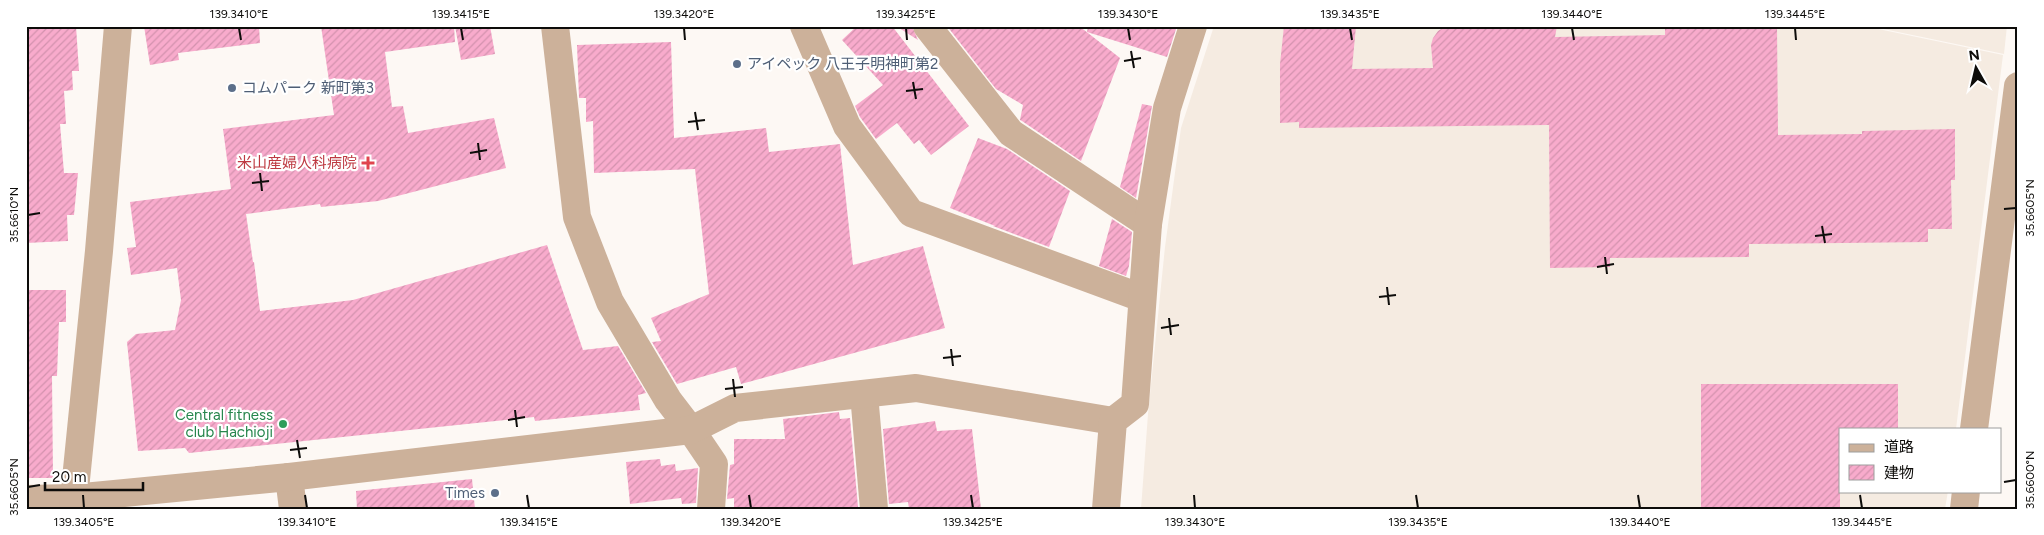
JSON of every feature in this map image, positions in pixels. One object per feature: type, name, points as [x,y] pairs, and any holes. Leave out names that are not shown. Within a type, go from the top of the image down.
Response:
[{"type":"street","points":[[73,503],[118,26]]},
{"type":"street","points":[[555,26],[577,217],[610,302],[668,400],[714,464],[711,509]]},
{"type":"street","points":[[804,26],[847,126],[911,213],[1142,298]]},
{"type":"street","points":[[927,26],[1011,133],[1148,224]]},
{"type":"street","points":[[26,499],[73,503],[691,430],[735,408],[916,388],[1113,421],[1135,404],[1148,224],[1167,108],[1193,26]]},
{"type":"street","points":[[1974,428],[2015,128],[2018,86]]},
{"type":"street","points":[[864,394],[874,509]]},
{"type":"street","points":[[1106,509],[1113,421]]},
{"type":"street","points":[[289,477],[293,509]]},
{"type":"street","points":[[1964,509],[1966,492]]},
{"type":"shaded area","points":[[1214,26],[1864,26],[2003,55],[1956,428],[1839,428],[1839,492],[1948,492],[1945,509],[1141,509],[1148,414],[1165,247],[1181,128]]},
{"type":"shaded area","points":[[1869,26],[2007,26],[2004,54]]},
{"type":"building","points":[[26,26],[76,26],[79,71],[72,71],[73,90],[64,91],[66,124],[60,124],[64,173],[78,173],[74,215],[67,215],[68,241],[26,243]]},
{"type":"building","points":[[144,26],[259,26],[260,43],[178,53],[179,60],[150,65]]},
{"type":"building","points":[[321,26],[454,26],[455,42],[385,52],[392,107],[403,106],[408,133],[494,118],[506,168],[378,201],[321,207],[320,204],[246,214],[260,311],[353,300],[547,245],[583,350],[618,346],[646,393],[638,395],[640,410],[535,421],[534,417],[189,453],[185,448],[138,451],[127,342],[136,334],[175,330],[181,300],[177,268],[131,275],[127,248],[136,247],[130,202],[231,189],[223,129],[334,115]]},
{"type":"building","points":[[455,26],[490,26],[495,54],[461,60]]},
{"type":"building","points":[[857,26],[892,26],[969,126],[931,155],[919,140],[914,144],[897,123],[876,139],[860,117],[855,106],[883,85],[842,40]]},
{"type":"building","points":[[896,26],[912,26],[918,40]]},
{"type":"building","points":[[947,26],[1079,26],[1120,58],[1081,161],[1020,120],[1023,105],[996,89]]},
{"type":"building","points":[[1088,26],[1177,26],[1167,57],[1087,32]]},
{"type":"building","points":[[1284,26],[1356,26],[1352,69],[1433,68],[1431,45],[1433,38],[1438,31],[1446,26],[1557,26],[1555,37],[1665,35],[1665,26],[1777,26],[1778,135],[1862,134],[1862,131],[1955,129],[1955,180],[1951,180],[1952,229],[1928,229],[1928,242],[1749,244],[1749,257],[1610,258],[1610,267],[1550,268],[1549,125],[1299,128],[1299,122],[1280,123],[1280,64]]},
{"type":"building","points":[[671,42],[674,138],[766,128],[769,152],[840,144],[853,265],[923,246],[945,328],[741,384],[736,367],[677,384],[652,342],[661,341],[651,318],[709,294],[695,169],[594,173],[593,121],[586,122],[586,98],[579,98],[577,45]]},
{"type":"building","points":[[1142,104],[1152,106],[1136,198],[1120,187]]},
{"type":"building","points":[[978,138],[1007,149],[1070,191],[1049,247],[950,208]]},
{"type":"building","points":[[1112,219],[1132,232],[1129,266],[1126,276],[1099,266]]},
{"type":"building","points":[[26,290],[66,290],[66,322],[59,322],[57,376],[52,376],[53,478],[26,478]]},
{"type":"building","points":[[1701,384],[1898,384],[1898,428],[1839,428],[1840,507],[1701,507]]},
{"type":"building","points":[[839,412],[840,419],[850,418],[858,507],[836,509],[734,509],[734,498],[727,499],[730,465],[734,464],[734,439],[785,439],[783,419]]},
{"type":"building","points":[[935,421],[937,431],[972,429],[981,509],[909,509],[908,502],[889,504],[883,429]]},
{"type":"building","points":[[660,459],[661,466],[675,464],[676,471],[698,468],[696,503],[682,504],[681,498],[630,504],[626,462]]},
{"type":"building","points":[[472,479],[475,509],[357,509],[356,491]]},
{"type":"place","name":"アイペック 八王子明神町第2","points":[[737,64]]},
{"type":"place","name":"コムパーク 新町第3","points":[[232,88]]},
{"type":"place","name":"米山産婦人科病院","points":[[368,163]]},
{"type":"place","name":"Central fitness club Hachioji","points":[[283,424]]},
{"type":"place","name":"Times","points":[[495,493]]}]
